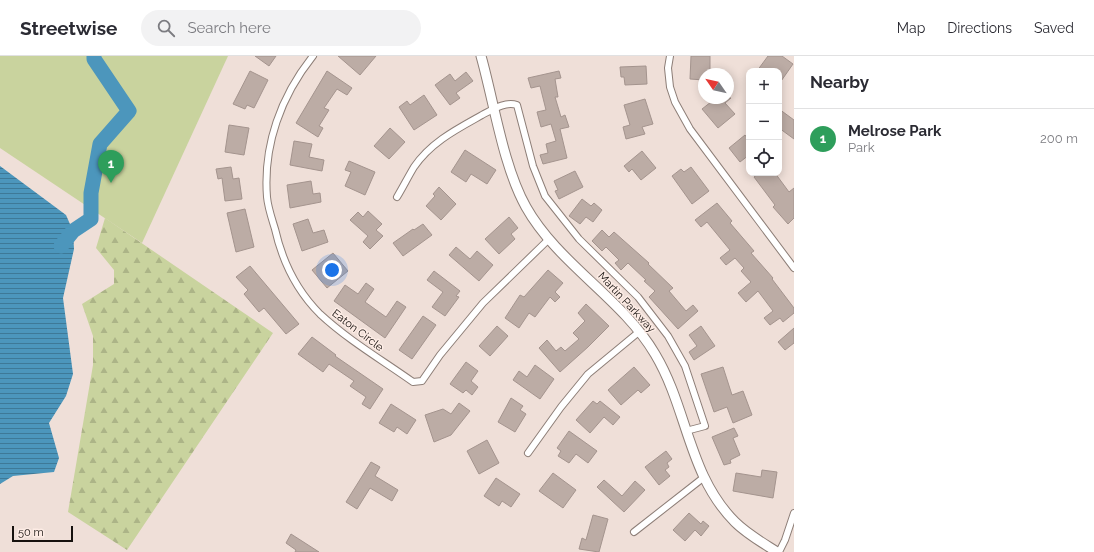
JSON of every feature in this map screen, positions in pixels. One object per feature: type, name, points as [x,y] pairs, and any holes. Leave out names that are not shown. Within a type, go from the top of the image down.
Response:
[{"type":"street","name":"Eaton Circle","points":[[312,56],[300,72],[286,96],[273,131],[267,158],[267,198],[279,246],[290,272],[304,294],[320,313],[341,332],[413,382],[422,381],[440,355],[483,303],[549,239]]},
{"type":"street","name":"Martin Parkway","points":[[482,56],[511,171],[526,207],[549,239],[640,331],[656,354],[669,381],[703,478],[717,500],[735,522],[778,552]]},
{"type":"street","points":[[670,56],[669,78],[675,102],[690,129],[794,268]]},
{"type":"street","points":[[397,197],[414,167],[434,145],[445,136],[495,109],[511,103],[517,105],[533,166],[545,196],[579,239],[638,297],[668,336],[685,366],[704,426],[686,432]]},
{"type":"street","points":[[528,453],[560,407],[588,374],[640,331]]},
{"type":"street","points":[[634,532],[703,478]]},
{"type":"street","points":[[778,552],[785,540],[794,513]]},
{"type":"green space","points":[[0,56],[228,56],[142,243],[0,148]]},
{"type":"green space","points":[[105,218],[273,333],[127,550],[68,512],[93,365],[93,336],[82,304],[114,284],[114,270],[96,248]]},
{"type":"water","points":[[0,166],[66,215],[73,231],[74,249],[63,298],[73,374],[66,396],[49,423],[59,458],[54,472],[13,476],[0,484]]},
{"type":"building","points":[[255,56],[276,56],[269,66]]},
{"type":"building","points":[[338,56],[376,56],[360,75]]},
{"type":"building","points":[[691,56],[710,56],[710,68],[698,68],[698,80],[690,79]]},
{"type":"building","points":[[768,56],[782,56],[793,64],[782,80],[782,68],[759,68]]},
{"type":"building","points":[[646,66],[647,84],[625,85],[624,77],[621,77],[620,67]]},
{"type":"building","points":[[250,71],[268,80],[254,108],[247,105],[245,109],[233,104]]},
{"type":"building","points":[[327,71],[352,88],[347,95],[337,89],[324,108],[329,110],[319,126],[323,128],[318,137],[296,123]]},
{"type":"building","points":[[559,71],[561,78],[555,79],[558,97],[555,97],[561,117],[565,115],[569,127],[560,129],[567,158],[543,164],[540,155],[548,153],[546,144],[556,141],[551,124],[541,127],[537,112],[546,110],[540,86],[531,88],[528,78]]},
{"type":"building","points":[[466,72],[473,81],[456,93],[460,98],[450,105],[435,85],[450,74],[455,81]]},
{"type":"building","points":[[424,95],[437,115],[414,130],[399,107],[407,101],[410,105]]},
{"type":"building","points":[[645,99],[653,124],[642,127],[645,134],[626,139],[623,127],[630,125],[624,105]]},
{"type":"building","points":[[708,104],[726,104],[735,114],[718,128],[702,109]]},
{"type":"building","points":[[782,111],[794,120],[794,139],[782,130]]},
{"type":"building","points":[[229,125],[249,128],[244,155],[225,152]]},
{"type":"building","points":[[390,128],[405,142],[389,159],[374,146]]},
{"type":"building","points":[[745,135],[746,136],[746,157],[740,162],[729,148]]},
{"type":"building","points":[[294,141],[312,144],[309,157],[324,160],[322,171],[290,165]]},
{"type":"building","points":[[465,150],[496,170],[487,184],[471,174],[466,182],[451,172]]},
{"type":"building","points":[[642,151],[656,168],[641,180],[632,169],[629,172],[624,166]]},
{"type":"building","points":[[349,161],[375,172],[365,195],[345,186],[351,172],[345,170]]},
{"type":"building","points":[[231,167],[233,179],[239,178],[242,199],[225,201],[222,178],[218,179],[216,169]]},
{"type":"building","points":[[691,167],[709,191],[692,204],[672,176],[681,169],[684,172]]},
{"type":"building","points":[[575,171],[583,187],[559,199],[555,191],[558,190],[554,181]]},
{"type":"building","points":[[777,176],[789,192],[794,188],[794,218],[788,224],[773,207],[775,205],[754,177]]},
{"type":"building","points":[[311,181],[313,194],[320,193],[321,202],[290,208],[287,185]]},
{"type":"building","points":[[439,187],[456,204],[441,220],[426,206],[435,196],[433,194]]},
{"type":"building","points":[[582,199],[591,206],[594,203],[602,210],[593,222],[586,217],[580,224],[569,216]]},
{"type":"building","points":[[717,203],[732,221],[730,223],[754,251],[751,253],[773,278],[772,279],[794,308],[794,313],[783,322],[780,318],[770,325],[764,318],[773,311],[758,291],[746,302],[738,293],[751,282],[741,271],[744,268],[735,258],[726,265],[720,258],[730,250],[707,222],[701,227],[695,220]]},
{"type":"building","points":[[245,209],[254,247],[236,252],[227,213]]},
{"type":"building","points":[[368,211],[382,224],[376,230],[383,236],[370,249],[363,242],[368,236],[350,220],[358,212],[363,217]]},
{"type":"building","points":[[509,217],[518,228],[511,234],[515,239],[499,254],[485,239]]},
{"type":"building","points":[[308,219],[313,233],[324,230],[328,242],[302,251],[293,224]]},
{"type":"building","points":[[423,224],[432,235],[403,256],[393,243]]},
{"type":"building","points":[[602,230],[609,237],[614,232],[649,263],[648,264],[673,288],[669,291],[686,311],[693,305],[698,311],[678,329],[649,297],[655,291],[644,281],[646,280],[628,263],[621,270],[615,263],[619,260],[606,247],[602,251],[592,241]]},
{"type":"building","points":[[456,247],[470,259],[477,251],[493,265],[479,281],[449,255]]},
{"type":"building","points":[[333,253],[348,271],[327,288],[312,270]]},
{"type":"building","points":[[250,266],[299,324],[286,334],[264,308],[259,312],[244,294],[248,290],[236,277]]},
{"type":"building","points":[[548,270],[563,283],[555,292],[560,297],[555,302],[550,297],[535,317],[529,313],[519,328],[505,318],[520,295],[524,297]]},
{"type":"building","points":[[434,271],[460,291],[456,296],[459,297],[445,316],[432,307],[443,292],[427,280]]},
{"type":"building","points":[[366,283],[374,289],[365,302],[386,317],[397,301],[406,307],[385,338],[334,301],[345,285],[358,294]]},
{"type":"building","points":[[586,304],[609,326],[560,372],[539,348],[547,340],[556,351],[561,347],[565,351],[579,339],[573,333],[585,321],[578,313]]},
{"type":"building","points":[[423,316],[436,325],[412,359],[399,350]]},
{"type":"building","points":[[497,326],[508,336],[490,356],[479,346]]},
{"type":"building","points":[[701,326],[715,346],[694,360],[689,352],[697,346],[689,335]]},
{"type":"building","points":[[794,328],[794,343],[785,350],[778,342]]},
{"type":"building","points":[[312,337],[336,355],[335,356],[383,389],[370,409],[362,404],[366,397],[350,386],[354,381],[329,364],[323,372],[298,354]]},
{"type":"building","points":[[466,362],[478,371],[471,381],[478,387],[472,395],[466,390],[463,393],[450,384]]},
{"type":"building","points":[[535,365],[554,379],[540,399],[513,380],[519,371],[527,377]]},
{"type":"building","points":[[634,367],[650,385],[641,393],[638,390],[621,405],[608,390]]},
{"type":"building","points":[[723,367],[732,395],[743,391],[752,415],[733,423],[727,407],[714,412],[701,374]]},
{"type":"building","points":[[511,398],[523,406],[520,410],[526,414],[515,432],[498,422]]},
{"type":"building","points":[[593,401],[597,404],[600,401],[620,417],[613,425],[604,417],[590,433],[576,420]]},
{"type":"building","points":[[459,403],[470,411],[451,435],[434,442],[425,415],[443,409],[451,414]]},
{"type":"building","points":[[391,404],[416,420],[407,434],[397,427],[394,432],[379,423]]},
{"type":"building","points":[[734,428],[738,436],[733,438],[740,455],[730,460],[731,463],[724,465],[712,437]]},
{"type":"building","points":[[569,431],[597,451],[588,463],[576,454],[569,463],[558,456],[561,451],[557,448]]},
{"type":"building","points":[[487,440],[499,463],[479,474],[467,451]]},
{"type":"building","points":[[666,451],[672,459],[667,463],[669,467],[665,470],[670,476],[659,485],[645,467]]},
{"type":"building","points":[[371,462],[380,467],[375,476],[398,490],[392,501],[370,488],[357,509],[346,502]]},
{"type":"building","points":[[762,470],[777,472],[773,498],[733,491],[736,473],[761,477]]},
{"type":"building","points":[[553,473],[576,490],[563,508],[539,491]]},
{"type":"building","points":[[496,478],[520,494],[511,507],[502,501],[499,506],[484,496]]},
{"type":"building","points":[[604,480],[622,496],[635,481],[645,490],[624,512],[597,487]]},
{"type":"building","points":[[689,513],[701,524],[703,521],[709,526],[701,536],[695,530],[685,541],[673,530]]},
{"type":"building","points":[[593,515],[608,519],[599,552],[579,549],[582,538],[586,540]]},
{"type":"building","points":[[291,534],[319,552],[295,552],[296,550],[286,543]]},
{"type":"waterway","points":[[61,246],[73,231],[91,219],[91,193],[100,144],[129,111],[94,59],[94,56]]},
{"type":"place","name":"Melrose Park","points":[[111,183]]}]
